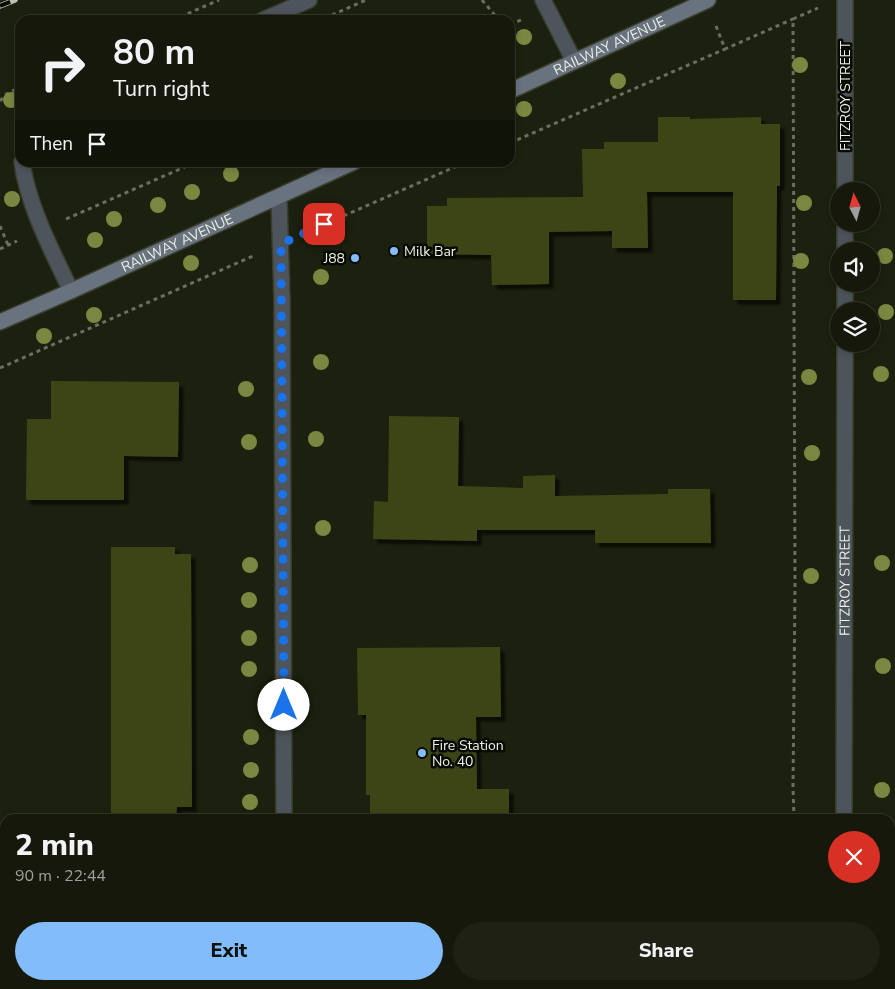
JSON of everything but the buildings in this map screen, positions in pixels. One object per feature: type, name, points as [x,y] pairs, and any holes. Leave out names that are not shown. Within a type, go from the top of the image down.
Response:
[{"type":"street","points":[[274,15],[309,0]]},
{"type":"street","points":[[543,0],[574,61]]},
{"type":"street","name":"FITZROY STREET","points":[[845,0],[845,182]]},
{"type":"street","name":"RAILWAY AVENUE","points":[[515,89],[706,1]]},
{"type":"street","points":[[23,167],[24,180],[42,230],[71,291]]},
{"type":"street","name":"RAILWAY AVENUE","points":[[0,322],[343,167]]},
{"type":"street","points":[[279,197],[282,299],[284,814]]},
{"type":"street","name":"FITZROY STREET","points":[[844,814],[845,352]]},
{"type":"path","points":[[184,15],[219,0]]},
{"type":"path","points":[[332,15],[366,0]]},
{"type":"path","points":[[482,0],[495,15]]},
{"type":"path","points":[[706,1],[726,49]]},
{"type":"path","points":[[515,141],[826,4]]},
{"type":"path","points":[[793,20],[794,814]]},
{"type":"path","points":[[0,101],[5,95],[15,90]]},
{"type":"path","points":[[0,249],[185,167]]},
{"type":"path","points":[[0,368],[455,167]]},
{"type":"path","points":[[0,226],[8,245]]},
{"type":"railway","points":[[0,6],[15,0]]},
{"type":"place","name":"Milk Bar","points":[[394,251]]},
{"type":"place","name":"J88","points":[[355,258]]},
{"type":"place","name":"Fire Station No. 40","points":[[422,753]]},
{"type":"route","points":[[284,705],[281,244],[324,224]]}]
